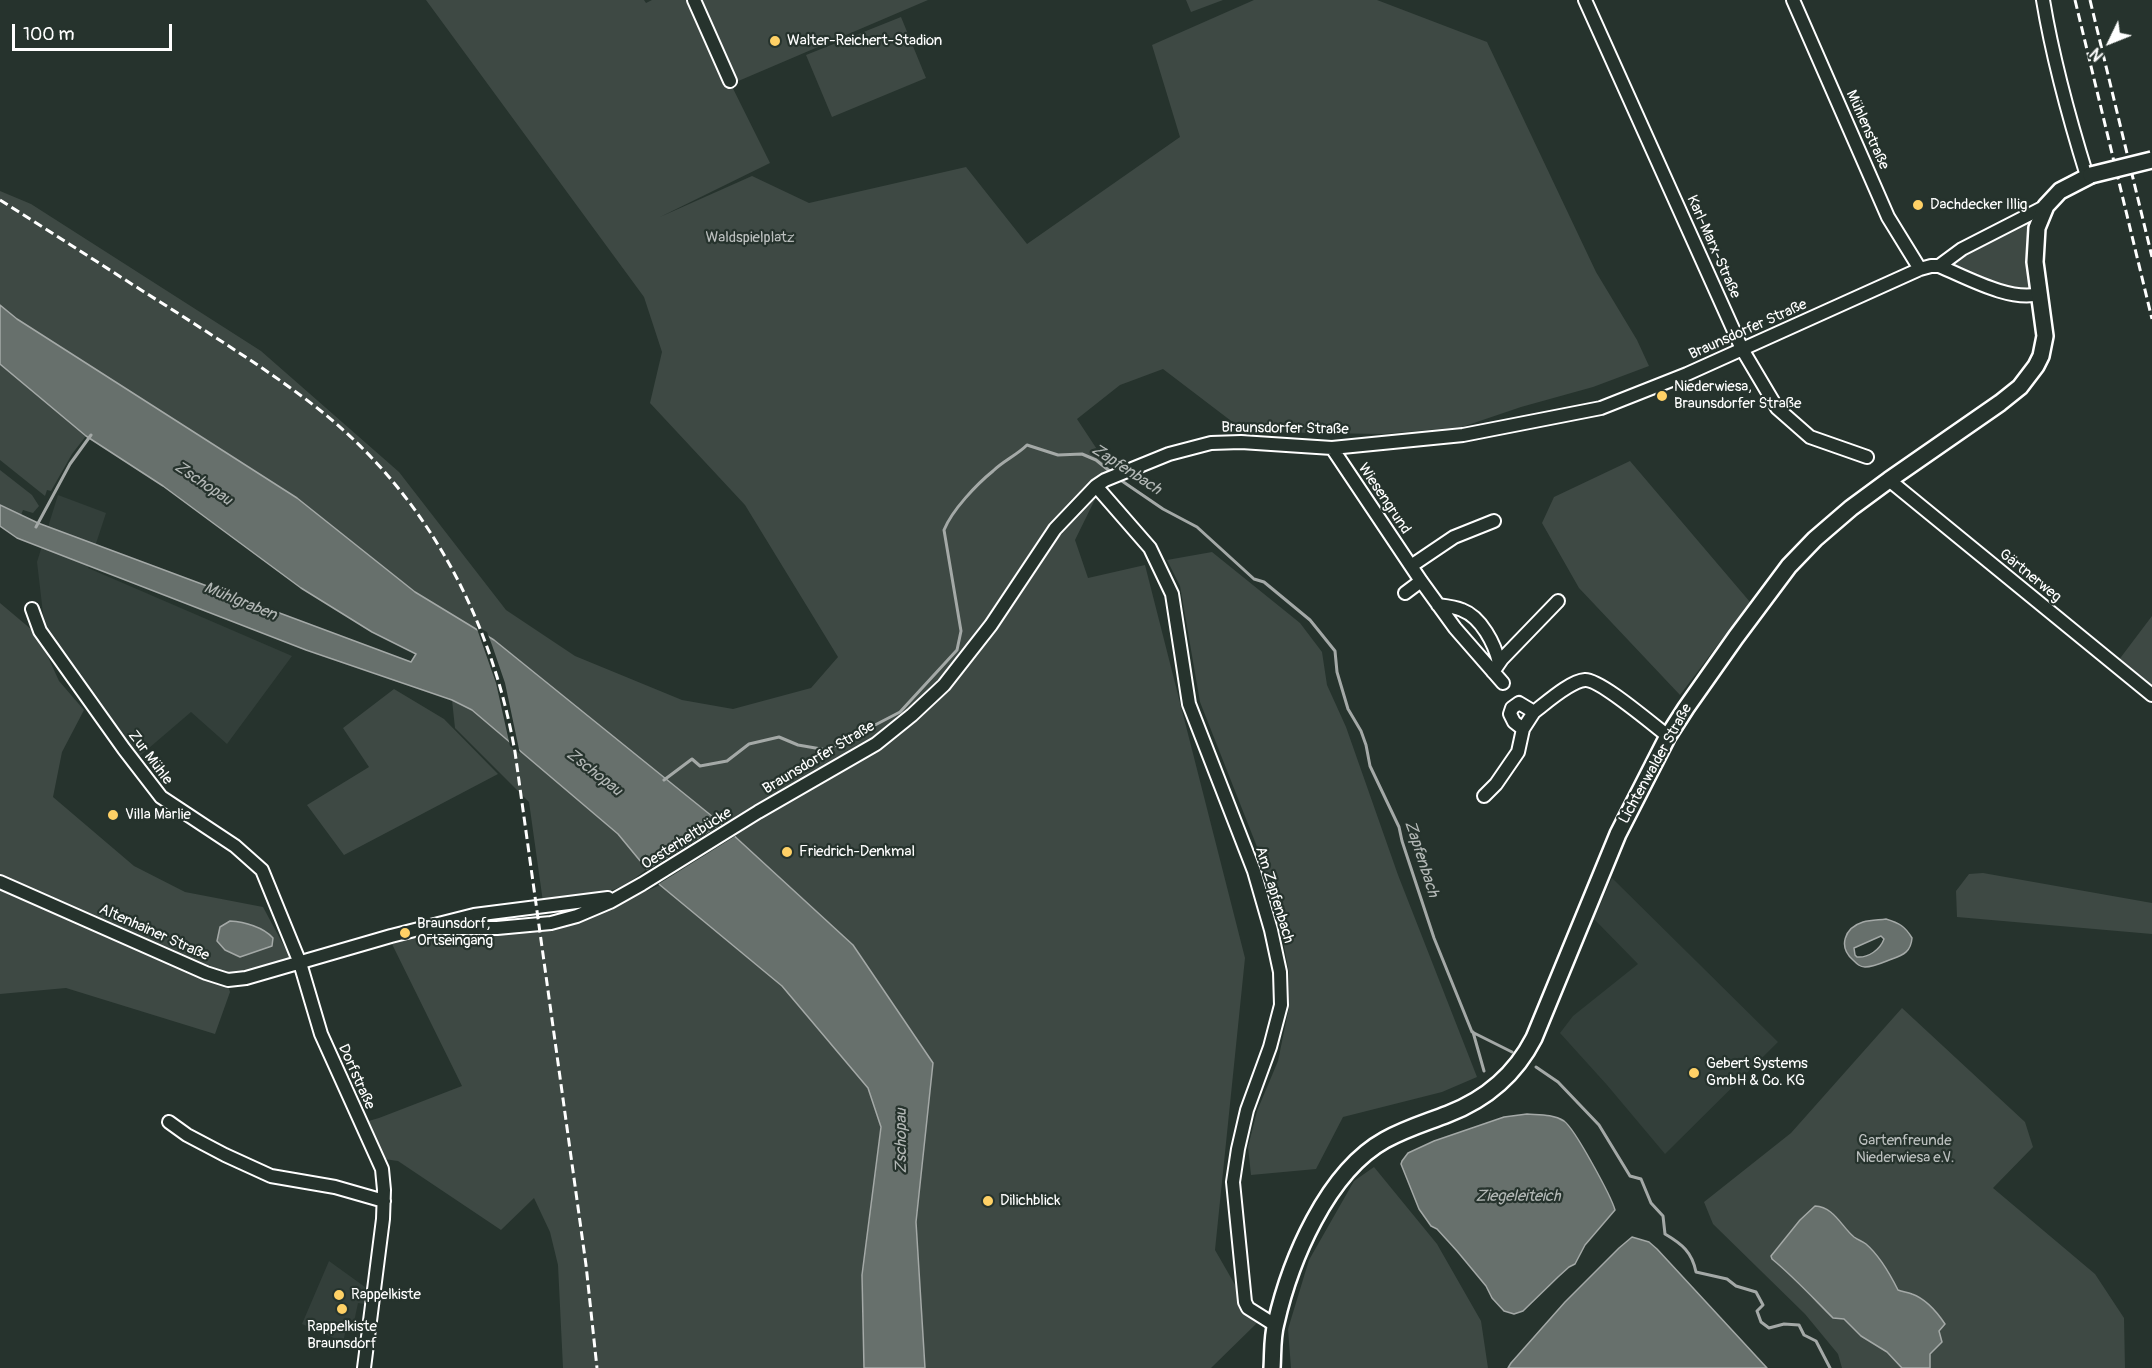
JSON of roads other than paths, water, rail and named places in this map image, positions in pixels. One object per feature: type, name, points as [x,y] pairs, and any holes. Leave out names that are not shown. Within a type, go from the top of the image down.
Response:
[{"type":"main road","name":"Lichtenwalder Straße","points":[[1272,1368],[1275,1325],[1287,1283],[1305,1239],[1330,1194],[1346,1173],[1382,1141],[1414,1125],[1447,1115],[1475,1102],[1493,1091],[1519,1063],[1534,1038],[1618,834],[1668,736],[1736,637],[1789,566],[1815,538],[1851,508],[2000,403],[2028,379],[2042,356],[2044,346],[2044,320],[2039,294],[2035,243],[2037,228],[2046,206],[2061,191],[2089,176],[2152,160]]},
{"type":"street","points":[[694,0],[730,81]]},
{"type":"street","name":"Karl-Marx-Straße","points":[[1585,0],[1742,349],[1777,408],[1810,437],[1867,457]]},
{"type":"street","name":"Mühlenstraße","points":[[1793,0],[1888,217],[1920,269]]},
{"type":"street","points":[[2043,0],[2069,118],[2089,176]]},
{"type":"street","name":"Braunsdorfer Straße","points":[[747,818],[876,744],[928,700],[944,685],[991,624],[1055,529],[1101,483],[1126,471],[1169,454],[1211,443],[1241,441],[1332,448],[1463,435],[1601,408],[1673,380],[1920,269],[1939,266],[1962,249],[2046,206]]},
{"type":"street","points":[[1939,266],[2012,295],[2039,294]]},
{"type":"street","name":"Wiesengrund","points":[[1332,448],[1455,628],[1496,668]]},
{"type":"street","name":"Gärtnerweg","points":[[1889,480],[2152,695]]},
{"type":"street","name":"Am Zapfenbach","points":[[1101,483],[1150,548],[1172,594],[1189,704],[1254,871],[1280,972],[1281,1005],[1270,1047],[1247,1110],[1233,1182],[1245,1302],[1248,1308],[1275,1325]]},
{"type":"street","points":[[1411,566],[1454,537],[1494,521]]},
{"type":"street","points":[[1406,593],[1421,581]]},
{"type":"street","points":[[1496,668],[1558,601]]},
{"type":"street","name":"Wiesengrund","points":[[1438,605],[1461,609],[1471,615],[1489,638],[1496,668],[1503,683]]},
{"type":"street","name":"Zur Mühle","points":[[32,609],[46,641],[161,797],[235,846],[262,870],[300,963]]},
{"type":"street","points":[[1484,796],[1497,784],[1518,752],[1523,729],[1534,712],[1572,684],[1585,680],[1602,686],[1668,736]]},
{"type":"street","points":[[1523,729],[1514,722],[1510,714],[1512,708],[1519,703],[1534,712]]},
{"type":"street","name":"Oesterheltbücke","points":[[300,963],[474,915],[620,897],[747,818]]},
{"type":"street","name":"Altenhainer Straße","points":[[0,882],[219,978],[233,980],[300,963]]},
{"type":"street","name":"Dorfstraße","points":[[300,963],[321,1034],[362,1129],[380,1162],[384,1185],[364,1368]]},
{"type":"street","points":[[169,1122],[187,1135],[271,1176],[335,1187],[384,1201]]},
{"type":"water","points":[[0,305],[17,319],[297,498],[415,592],[494,640],[718,821],[853,945],[933,1063],[916,1222],[925,1368],[864,1368],[862,1275],[881,1127],[868,1088],[782,986],[660,885],[618,834],[472,710],[452,700],[306,650],[17,538],[0,526],[0,505],[38,523],[411,662],[416,654],[372,632],[301,588],[163,486],[86,436],[0,364]]},
{"type":"water","points":[[1886,919],[1904,928],[1912,938],[1910,946],[1906,952],[1896,957],[1872,966],[1860,966],[1848,955],[1845,938],[1856,925]],"holes":[[[1881,936],[1884,939],[1880,947],[1869,955],[1861,957],[1855,955],[1854,948]]]},
{"type":"water","points":[[230,921],[259,928],[273,938],[272,946],[240,957],[225,950],[217,941],[220,927]]},
{"type":"water","name":"Ziegeleiteich","points":[[1527,1114],[1546,1115],[1564,1121],[1592,1163],[1615,1210],[1585,1245],[1575,1264],[1523,1311],[1514,1314],[1504,1311],[1457,1251],[1437,1229],[1431,1226],[1419,1209],[1401,1164],[1408,1153],[1434,1141],[1504,1117]]},
{"type":"water","points":[[1815,1206],[1832,1213],[1854,1237],[1876,1254],[1898,1290],[1922,1299],[1942,1319],[1945,1324],[1939,1331],[1942,1342],[1930,1354],[1930,1368],[1902,1368],[1887,1352],[1861,1336],[1844,1319],[1833,1318],[1772,1259],[1771,1256],[1800,1220]]},
{"type":"water","points":[[1632,1237],[1649,1242],[1657,1249],[1767,1368],[1508,1368],[1565,1302]]},
{"type":"waterway","points":[[36,527],[70,464],[91,435]]},
{"type":"waterway","name":"Zapfenbach","points":[[664,780],[692,759],[700,766],[727,761],[749,744],[779,737],[798,745],[827,750],[900,712],[957,650],[961,631],[944,530],[966,498],[997,467],[1027,445],[1058,455],[1082,454],[1096,460],[1112,473]]},
{"type":"waterway","name":"Zapfenbach","points":[[1119,479],[1163,509],[1197,527],[1254,579],[1264,582],[1310,620],[1335,651],[1337,672],[1348,709],[1361,731],[1370,766],[1399,827],[1434,938],[1472,1032],[1512,1052]]},
{"type":"waterway","points":[[1473,1032],[1484,1071]]},
{"type":"waterway","name":"Zapfenbach","points":[[1536,1067],[1558,1082],[1599,1125],[1630,1176],[1641,1179],[1651,1203],[1663,1216],[1665,1234],[1685,1249],[1692,1259],[1696,1272],[1727,1279],[1736,1286],[1756,1292],[1763,1305],[1757,1311],[1761,1322],[1769,1328],[1784,1324],[1799,1325],[1804,1335],[1816,1341],[1830,1368]]},
{"type":"railway","points":[[2075,0],[2152,319]]},
{"type":"railway","points":[[2090,0],[2152,257]]},
{"type":"railway","points":[[0,200],[233,349],[326,415],[363,449],[396,485],[425,524],[450,566],[472,610],[490,656],[515,752],[586,1265],[597,1368]]},
{"type":"place","name":"Walter-Reichert-Stadion","points":[[775,41]]},
{"type":"place","name":"Dachdecker Illig","points":[[1918,205]]},
{"type":"place","name":"Niederwiesa, Braunsdorfer Straße","points":[[1662,396]]},
{"type":"place","name":"Villa Marlie","points":[[113,815]]},
{"type":"place","name":"Friedrich-Denkmal","points":[[787,852]]},
{"type":"place","name":"Braunsdorf, Ortseingang","points":[[405,933]]},
{"type":"place","name":"Gebert Systems GmbH & Co. KG","points":[[1694,1073]]},
{"type":"place","name":"Dilichblick","points":[[988,1201]]},
{"type":"place","name":"Rappelkiste","points":[[339,1295]]},
{"type":"place","name":"Rappelkiste Braunsdorf","points":[[342,1309]]},
{"type":"park label","name":"Waldspielplatz","points":[[750,238]]},
{"type":"park label","name":"Gartenfreunde Niederwiesa e.V.","points":[[1905,1150]]},
{"type":"water label","name":"Zschopau","points":[[203,484]]},
{"type":"water label","name":"Mühlgraben","points":[[240,602]]},
{"type":"water label","name":"Zschopau","points":[[594,773]]},
{"type":"water label","name":"Zschopau","points":[[902,1141]]}]
